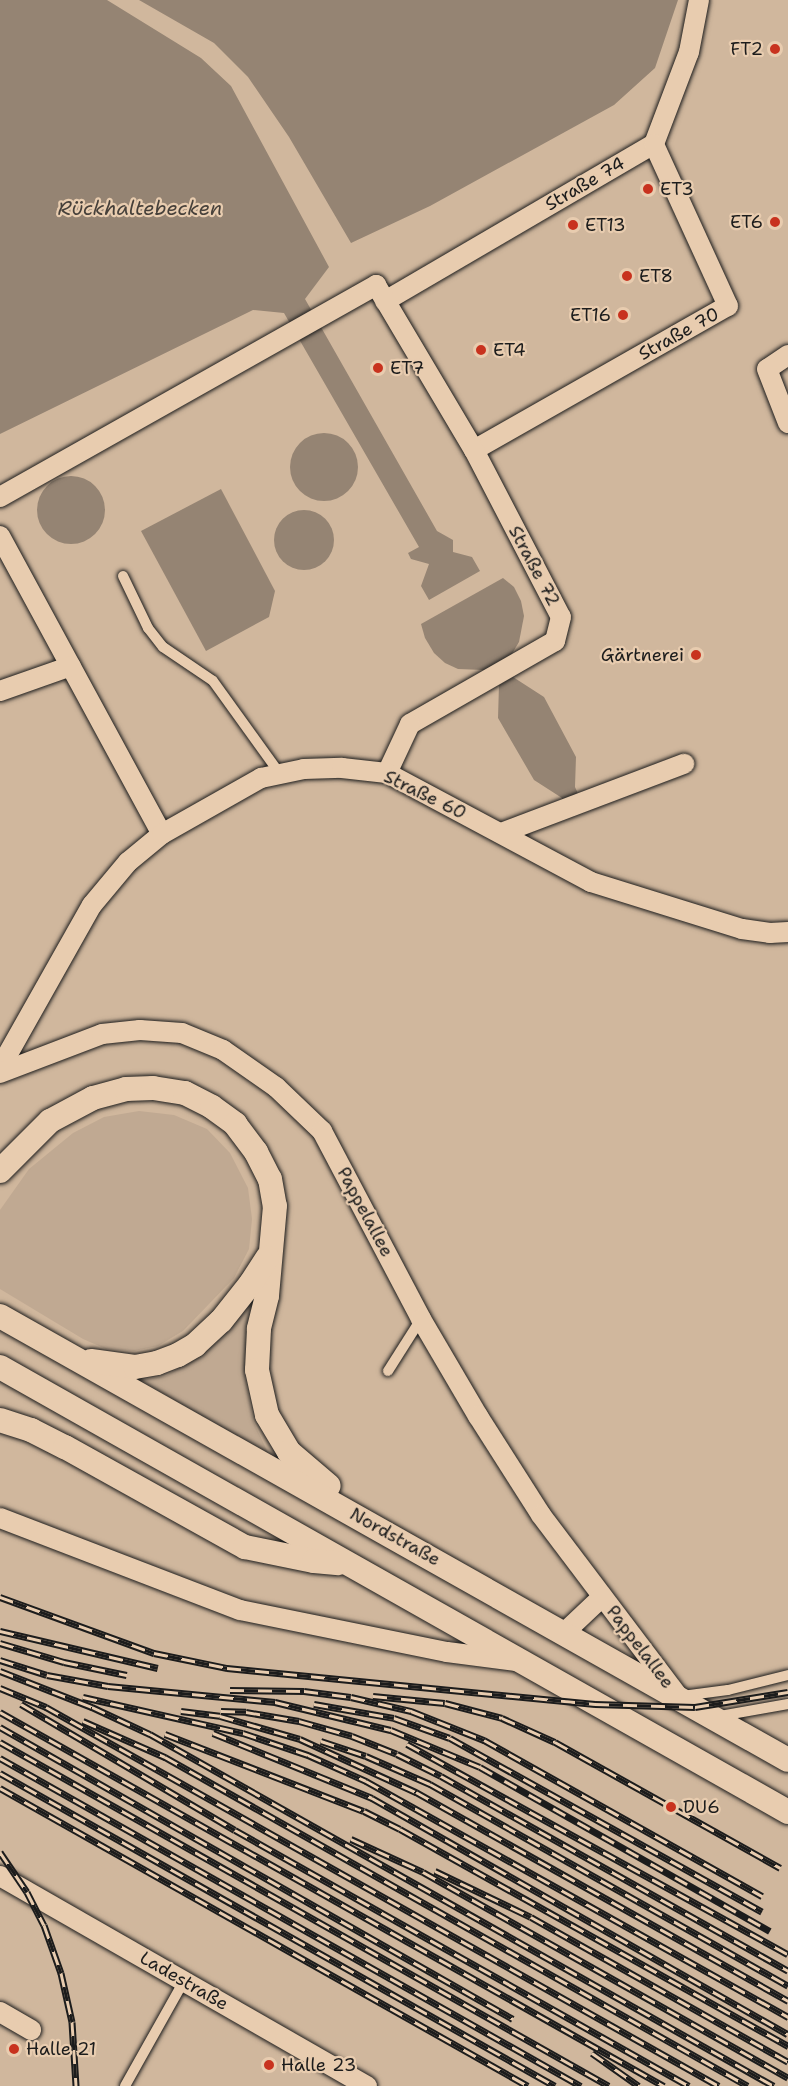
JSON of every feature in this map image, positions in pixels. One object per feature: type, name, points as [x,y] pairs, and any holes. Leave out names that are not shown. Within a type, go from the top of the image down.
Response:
[{"type":"street","points":[[654,144],[689,51],[699,0]]},
{"type":"street","name":"Straße 74","points":[[385,301],[654,144]]},
{"type":"street","name":"Straße 70","points":[[474,450],[728,306],[654,144]]},
{"type":"street","points":[[0,497],[376,285],[385,301]]},
{"type":"street","name":"Straße 72","points":[[385,301],[474,450],[561,617],[555,640],[410,724],[387,773]]},
{"type":"street","points":[[788,355],[766,369],[788,423]]},
{"type":"street","points":[[0,536],[162,834]]},
{"type":"street","points":[[0,691],[71,666]]},
{"type":"street","points":[[501,833],[684,764]]},
{"type":"street","name":"Straße 60","points":[[0,1070],[92,905],[128,862],[162,834],[261,778],[304,769],[342,768],[387,773],[591,882],[742,929],[770,933],[788,932]]},
{"type":"street","name":"Pappelallee","points":[[0,1070],[102,1034],[140,1030],[182,1033],[223,1050],[276,1088],[322,1131],[421,1319],[478,1416],[541,1515],[678,1697]]},
{"type":"street","points":[[0,1171],[50,1121],[93,1098],[126,1089],[153,1088],[185,1093],[212,1107],[235,1124],[256,1152],[270,1179],[275,1206],[267,1296],[259,1329],[257,1370],[267,1415],[289,1452],[308,1471],[406,1543]]},
{"type":"street","points":[[72,1357],[110,1365],[135,1367],[157,1363],[178,1355],[195,1345],[221,1321],[251,1283],[272,1250]]},
{"type":"street","name":"Nordstraße","points":[[0,1316],[565,1632],[788,1760]]},
{"type":"street","points":[[0,1367],[788,1812]]},
{"type":"street","points":[[0,1420],[31,1430],[65,1447],[245,1547],[314,1561],[347,1563]]},
{"type":"street","points":[[0,1518],[240,1610],[447,1652],[522,1662]]},
{"type":"street","name":"Pappelallee","points":[[565,1632],[602,1597]]},
{"type":"street","name":"Ladestraße","points":[[0,1876],[367,2086]]},
{"type":"street","points":[[0,2012],[31,2030]]},
{"type":"lane","points":[[123,576],[148,628],[163,647],[213,681],[280,774]]},
{"type":"lane","points":[[388,1371],[421,1319]]},
{"type":"lane","points":[[678,1697],[728,1690],[788,1675]]},
{"type":"lane","points":[[713,1717],[788,1704]]},
{"type":"lane","points":[[125,2086],[184,1981]]},
{"type":"shaded area","points":[[0,0],[788,0],[788,2086],[0,2086]]},
{"type":"shaded area","points":[[139,1111],[174,1115],[207,1129],[230,1153],[248,1188],[252,1219],[249,1249],[234,1278],[183,1331],[158,1346],[134,1351],[106,1349],[83,1339],[0,1289],[0,1210],[29,1169],[73,1133],[104,1117]]},
{"type":"shaded area","points":[[258,1290],[244,1372],[253,1421],[270,1457],[141,1380],[166,1376],[182,1366]]},
{"type":"water","name":"Rückhaltebecken","points":[[0,0],[107,0],[201,58],[231,86],[329,267],[305,299],[437,531],[453,540],[453,552],[472,557],[480,571],[429,600],[421,586],[429,564],[411,559],[408,553],[419,547],[284,313],[253,310],[0,434]]},
{"type":"water","points":[[139,0],[678,0],[655,68],[614,105],[430,206],[351,243],[289,137],[248,77],[214,43]]},
{"type":"water","points":[[317,433],[331,433],[343,438],[353,448],[358,467],[353,486],[343,496],[331,501],[317,501],[305,496],[295,486],[290,474],[290,460],[295,448],[305,438]]},
{"type":"water","points":[[64,476],[78,476],[90,481],[100,491],[105,510],[100,529],[90,539],[78,544],[64,544],[52,539],[42,529],[37,517],[37,503],[42,491],[52,481]]},
{"type":"water","points":[[221,489],[275,591],[269,617],[206,651],[141,531]]},
{"type":"water","points":[[304,510],[321,515],[329,523],[334,540],[329,557],[321,565],[304,570],[287,565],[279,557],[274,540],[279,523],[287,515]]},
{"type":"water","points":[[503,578],[514,587],[521,601],[524,616],[519,642],[510,657],[484,670],[458,669],[445,663],[434,653],[425,638],[421,624]]},
{"type":"water","points":[[513,677],[544,697],[576,757],[575,787],[580,798],[565,805],[562,798],[534,780],[498,718],[499,685]]},
{"type":"railway","points":[[0,1597],[154,1653],[227,1668],[595,1704],[695,1707],[788,1692]]},
{"type":"railway","points":[[0,1631],[158,1668]]},
{"type":"railway","points":[[0,1643],[64,1662],[127,1675]]},
{"type":"railway","points":[[0,1660],[47,1675],[108,1686],[275,1702],[391,1730],[480,1767],[770,1931]]},
{"type":"railway","points":[[0,1671],[92,1707],[150,1734],[774,2086]]},
{"type":"railway","points":[[0,1688],[46,1707],[719,2086]]},
{"type":"railway","points":[[230,1690],[304,1691],[351,1697],[411,1711],[484,1740],[762,1896]]},
{"type":"railway","points":[[373,1696],[445,1703],[502,1718],[555,1742],[780,1868]]},
{"type":"railway","points":[[83,1697],[243,1733],[308,1755],[366,1781],[788,2017]]},
{"type":"railway","points":[[21,1704],[235,1830],[689,2086]]},
{"type":"railway","points":[[314,1704],[394,1718],[450,1738],[762,1912]]},
{"type":"railway","points":[[181,1711],[220,1716],[300,1739],[416,1792],[788,2001]]},
{"type":"railway","points":[[221,1711],[246,1712],[299,1721],[352,1736],[397,1754],[441,1776],[788,1971]]},
{"type":"railway","points":[[0,1712],[664,2086]]},
{"type":"railway","points":[[83,1721],[165,1757],[748,2086]]},
{"type":"railway","points":[[0,1727],[513,2019]]},
{"type":"railway","points":[[213,1733],[372,1798],[788,2034]]},
{"type":"railway","points":[[165,1734],[364,1811],[400,1829],[788,2046]]},
{"type":"railway","points":[[321,1741],[366,1756],[430,1784],[788,1986]]},
{"type":"railway","points":[[0,1742],[609,2086]]},
{"type":"railway","points":[[407,1744],[788,1954]]},
{"type":"railway","points":[[0,1758],[581,2086]]},
{"type":"railway","points":[[0,1773],[555,2086]]},
{"type":"railway","points":[[0,1788],[528,2086]]},
{"type":"railway","points":[[351,1839],[423,1872],[788,2078]]},
{"type":"railway","points":[[0,1852],[27,1892],[44,1925],[61,1973],[72,2022],[76,2086]]},
{"type":"railway","points":[[435,1871],[531,1917],[788,2062]]},
{"type":"railway","points":[[592,2053],[639,2086]]},
{"type":"place","name":"FT2","points":[[775,49]]},
{"type":"place","name":"ET3","points":[[648,189]]},
{"type":"place","name":"ET6","points":[[775,222]]},
{"type":"place","name":"ET13","points":[[573,225]]},
{"type":"place","name":"ET8","points":[[627,276]]},
{"type":"place","name":"ET16","points":[[623,315]]},
{"type":"place","name":"ET4","points":[[481,350]]},
{"type":"place","name":"ET7","points":[[378,368]]},
{"type":"place","name":"Gärtnerei","points":[[696,655]]},
{"type":"place","name":"DU6","points":[[671,1807]]},
{"type":"place","name":"Halle 21","points":[[14,2049]]},
{"type":"place","name":"Halle 23","points":[[269,2065]]}]
